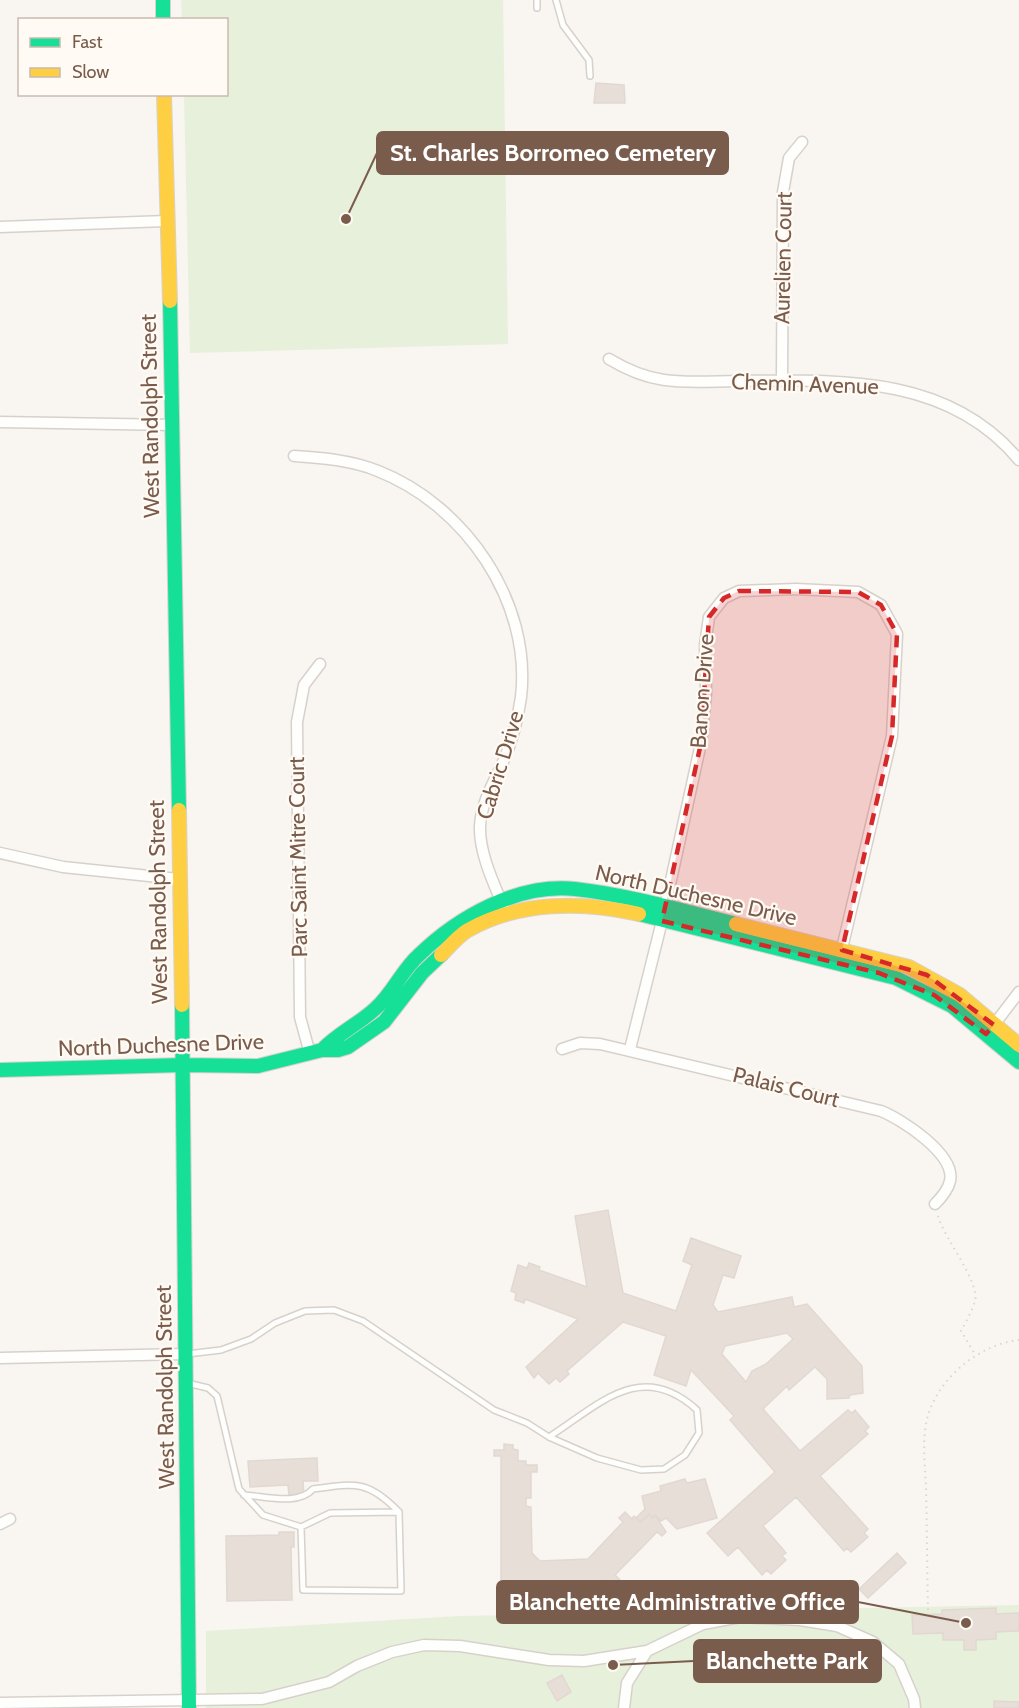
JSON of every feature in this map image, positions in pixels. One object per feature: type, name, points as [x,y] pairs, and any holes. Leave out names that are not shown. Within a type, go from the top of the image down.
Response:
[{"type":"street","points":[[163,0],[163,18]]},
{"type":"street","name":"West Randolph Street","points":[[164,96],[173,425],[178,879],[183,1065],[188,1704]]},
{"type":"street","name":"Aurelien Court","points":[[782,380],[783,192],[789,158],[802,142]]},
{"type":"street","points":[[0,227],[166,221]]},
{"type":"street","name":"Chemin Avenue","points":[[609,359],[638,375],[660,381],[867,382],[944,403],[972,418],[1002,441],[1019,460]]},
{"type":"street","points":[[0,422],[173,425]]},
{"type":"street","name":"Cabric Drive","points":[[294,456],[357,464],[406,484],[448,516],[482,555],[500,584],[517,631],[522,681],[517,717],[509,748],[486,800],[480,828],[488,862],[504,908]]},
{"type":"street","name":"Banon Drive","points":[[630,1049],[662,921],[701,742],[706,693],[706,634],[709,617],[713,609],[730,594],[750,590],[858,592],[881,605],[897,634],[896,707],[889,756],[840,957]]},
{"type":"street","name":"Parc Saint Mitre Court","points":[[316,1052],[300,1017],[297,732],[298,708],[304,685],[320,664]]},
{"type":"street","points":[[0,853],[63,867],[178,879]]},
{"type":"street","name":"North Duchesne Drive","points":[[0,1070],[183,1065],[258,1066],[348,1047],[372,1031],[396,1008],[422,973],[467,931],[527,893],[573,890],[665,907],[840,957],[934,995],[1019,1045]]},
{"type":"street","name":"North Duchesne Drive","points":[[504,908],[567,905],[607,908],[840,957]]},
{"type":"street","points":[[990,1030],[1019,992]]},
{"type":"street","name":"North Duchesne Drive","points":[[990,1030],[1019,1062]]},
{"type":"street","name":"Palais Court","points":[[562,1049],[580,1043],[630,1049],[881,1111],[896,1117],[924,1138],[943,1158],[950,1171],[951,1180],[948,1187],[935,1204]]},
{"type":"street","points":[[0,1358],[185,1354]]},
{"type":"street","points":[[0,1703],[188,1704],[262,1699],[329,1682],[357,1666],[392,1652],[424,1645],[460,1646],[549,1660],[584,1661],[647,1651],[703,1624],[740,1617],[800,1620],[837,1626],[873,1642],[899,1664],[914,1699],[915,1708]]},
{"type":"street","points":[[624,1708],[627,1683],[647,1651]]},
{"type":"lane","points":[[537,0],[537,8]]},
{"type":"lane","points":[[556,0],[563,25],[589,60],[590,76]]},
{"type":"lane","points":[[185,1354],[221,1350],[251,1339],[275,1323],[305,1311],[334,1310],[363,1321],[494,1410],[527,1423],[549,1437],[597,1458],[641,1470],[664,1469],[686,1455],[699,1433],[698,1410],[681,1395],[644,1386],[624,1389],[549,1437]]},
{"type":"lane","points":[[186,1383],[208,1388],[217,1396],[239,1489],[263,1515],[301,1527],[330,1513],[399,1512]]},
{"type":"lane","points":[[244,1495],[296,1499],[307,1496],[313,1489],[361,1485],[383,1495],[399,1512],[401,1592],[303,1590],[301,1527]]},
{"type":"path","points":[[935,1204],[942,1231],[975,1288],[975,1300],[962,1331],[976,1356]]},
{"type":"path","points":[[928,1610],[925,1452],[927,1419],[934,1400],[946,1382],[964,1363],[1007,1341],[1019,1340]]},
{"type":"highlighted area","points":[[739,591],[858,592],[881,605],[897,634],[892,736],[842,950],[927,975],[994,1025],[986,1034],[934,995],[879,973],[662,921],[701,743],[709,617],[724,598]]},
{"type":"green space","points":[[181,0],[503,0],[508,344],[190,353],[184,96],[228,96],[228,18],[182,18]]},
{"type":"green space","points":[[1019,1605],[1019,1708],[206,1708],[206,1631],[459,1616]]},
{"type":"building","points":[[596,83],[624,85],[625,103],[594,103]]},
{"type":"building","points":[[608,1210],[623,1293],[676,1311],[692,1265],[683,1261],[691,1238],[741,1256],[734,1278],[723,1275],[713,1305],[718,1312],[792,1297],[794,1307],[807,1304],[862,1366],[863,1393],[850,1395],[849,1398],[827,1399],[827,1379],[815,1367],[789,1390],[787,1386],[763,1409],[800,1451],[848,1410],[852,1413],[855,1410],[869,1427],[865,1431],[868,1434],[820,1476],[868,1529],[864,1533],[868,1537],[851,1552],[847,1548],[844,1551],[796,1497],[763,1526],[786,1553],[782,1556],[786,1560],[771,1574],[767,1570],[762,1575],[738,1547],[728,1556],[707,1533],[775,1472],[730,1420],[734,1416],[691,1370],[686,1386],[654,1375],[666,1336],[623,1322],[567,1371],[569,1374],[560,1382],[556,1378],[549,1384],[538,1373],[534,1378],[526,1367],[578,1319],[525,1299],[524,1303],[515,1300],[516,1293],[511,1291],[518,1265],[527,1268],[529,1263],[540,1267],[539,1270],[587,1287],[575,1216]],"holes":[[[787,1333],[793,1339],[766,1364],[752,1371],[746,1382],[722,1354],[725,1346]]]},
{"type":"building","points":[[504,1444],[513,1445],[513,1449],[518,1450],[518,1461],[526,1461],[526,1465],[537,1465],[537,1472],[531,1472],[531,1498],[526,1498],[526,1506],[531,1507],[532,1553],[540,1561],[588,1559],[623,1522],[619,1518],[625,1512],[632,1519],[634,1516],[641,1522],[649,1514],[652,1518],[655,1515],[666,1532],[662,1536],[657,1532],[615,1575],[620,1580],[613,1587],[605,1580],[596,1585],[596,1597],[589,1597],[588,1591],[501,1592],[501,1456],[494,1456],[494,1450],[504,1450]]},
{"type":"building","points":[[317,1458],[318,1481],[303,1481],[304,1494],[289,1495],[288,1485],[250,1487],[248,1461]]},
{"type":"building","points":[[685,1479],[687,1483],[705,1479],[717,1518],[677,1529],[666,1518],[661,1521],[655,1515],[652,1518],[649,1514],[641,1522],[636,1518],[645,1509],[642,1496],[661,1491],[660,1486]]},
{"type":"building","points":[[279,1532],[294,1532],[294,1547],[291,1547],[292,1600],[227,1601],[226,1536],[279,1535]]},
{"type":"building","points":[[897,1553],[906,1563],[868,1598],[859,1589]]},
{"type":"building","points":[[996,1608],[996,1614],[1019,1613],[1019,1631],[996,1632],[996,1639],[976,1640],[976,1650],[964,1650],[964,1640],[943,1640],[943,1633],[913,1634],[912,1615],[942,1614],[942,1610]]},
{"type":"building","points":[[562,1675],[571,1692],[557,1701],[547,1683]]},
{"type":"building","points":[[994,1701],[1019,1702],[1019,1708],[994,1708]]},
{"type":"traffic: fast","points":[[163,0],[163,18]]},
{"type":"traffic: fast","points":[[170,301],[179,810]]},
{"type":"traffic: fast","points":[[322,1050],[376,1008],[388,996],[413,961],[435,941],[470,916],[511,897],[532,891],[575,889],[636,899],[736,924]]},
{"type":"traffic: fast","points":[[639,914],[896,978],[952,1006],[1019,1062]]},
{"type":"traffic: fast","points":[[0,1070],[183,1065],[258,1066],[322,1050],[338,1050],[348,1047],[384,1022],[422,973],[441,955]]},
{"type":"traffic: fast","points":[[182,1005],[189,1708]]},
{"type":"traffic: slow","points":[[164,96],[170,301]]},
{"type":"traffic: slow","points":[[179,810],[182,1005]]},
{"type":"traffic: slow","points":[[441,955],[468,930],[508,913],[552,906],[574,906],[639,914]]},
{"type":"traffic: slow","points":[[736,924],[909,967],[960,995],[1019,1045]]},
{"type":"place","name":"St. Charles Borromeo Cemetery","points":[[346,219]]},
{"type":"place","name":"Blanchette Administrative Office","points":[[966,1623]]},
{"type":"place","name":"Blanchette Park","points":[[613,1665]]}]
